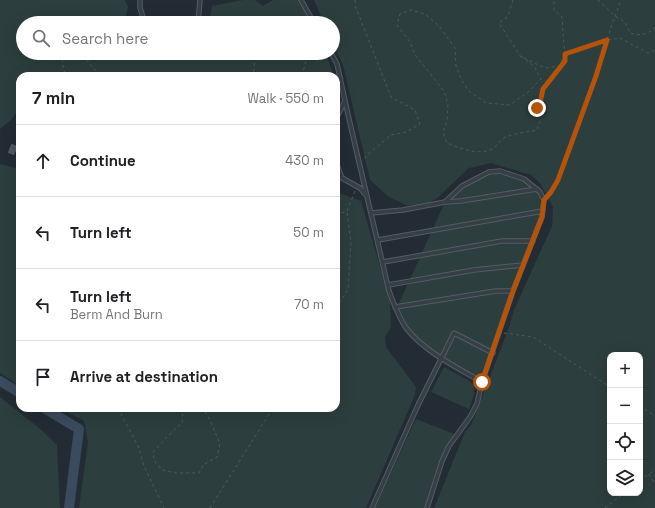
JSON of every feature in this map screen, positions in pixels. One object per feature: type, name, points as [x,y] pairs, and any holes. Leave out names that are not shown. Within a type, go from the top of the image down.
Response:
[{"type":"lane","points":[[140,0],[140,8],[143,16]]},
{"type":"lane","points":[[199,16],[200,0]]},
{"type":"lane","points":[[301,0],[310,16]]},
{"type":"lane","points":[[335,60],[339,72]]},
{"type":"lane","points":[[340,78],[388,285],[395,307],[406,327],[417,339],[441,357],[482,382]]},
{"type":"lane","points":[[340,111],[345,101]]},
{"type":"lane","points":[[427,508],[442,461],[449,446],[470,417],[477,404],[482,382],[513,291],[542,217],[544,200],[537,189],[524,179],[500,171],[489,172],[462,186],[445,202]]},
{"type":"lane","points":[[340,173],[342,178],[356,185],[367,197]]},
{"type":"lane","points":[[371,213],[403,210],[445,202],[461,201],[537,189]]},
{"type":"lane","points":[[378,240],[543,211]]},
{"type":"lane","points":[[383,262],[502,241],[533,241]]},
{"type":"lane","points":[[388,285],[474,270],[523,265]]},
{"type":"lane","points":[[395,307],[496,291],[513,291]]},
{"type":"lane","points":[[372,508],[441,357],[454,333],[493,353]]},
{"type":"path","points":[[355,0],[356,8],[391,97],[415,110],[420,124],[406,132],[391,135],[366,156],[361,171]]},
{"type":"path","points":[[513,0],[508,16],[499,23],[521,56],[534,66],[541,79],[528,92],[510,105],[486,103],[469,91],[462,81],[456,66],[455,48],[439,26],[424,14],[411,10],[400,14],[396,25],[410,42],[415,55],[444,91],[448,105],[447,121],[443,132],[447,143],[465,150],[481,152],[492,149],[504,138],[512,134],[537,130],[540,122],[537,108],[540,103],[543,89],[565,61],[562,17],[554,10],[554,0]]},
{"type":"path","points":[[598,0],[615,16],[625,22],[630,33],[637,35],[651,32],[655,27]]},
{"type":"path","points":[[544,200],[558,180],[596,76],[621,0]]},
{"type":"path","points":[[521,56],[545,68],[559,66],[565,54],[607,40],[620,38],[648,53],[655,50]]},
{"type":"path","points":[[62,60],[65,72]]},
{"type":"path","points":[[88,60],[97,72]]},
{"type":"path","points":[[253,72],[255,60]]},
{"type":"path","points":[[303,72],[306,60]]},
{"type":"path","points":[[340,302],[348,289],[351,242],[347,211],[356,185]]},
{"type":"path","points":[[340,214],[347,211]]},
{"type":"path","points":[[499,333],[533,337],[607,385]]},
{"type":"path","points":[[643,408],[655,416]]},
{"type":"path","points":[[120,412],[138,446],[144,466],[164,508]]},
{"type":"path","points":[[182,412],[183,416],[182,423],[154,452],[154,460],[162,470],[176,473],[199,473],[203,465],[217,457],[220,444],[205,412]]},
{"type":"path","points":[[210,508],[270,412]]},
{"type":"path","points":[[643,478],[655,470]]},
{"type":"path","points":[[650,474],[655,484]]},
{"type":"path","points":[[605,508],[620,496]]},
{"type":"shaded area","points":[[0,0],[125,0],[128,7],[126,16],[16,16],[16,60],[328,60],[333,72],[16,72],[16,113],[11,120],[0,129]]},
{"type":"shaded area","points":[[243,0],[255,0],[263,6],[273,0],[303,0],[311,16],[210,16],[212,6]]},
{"type":"shaded area","points":[[314,0],[655,0],[655,508],[434,508],[465,432],[471,425],[480,403],[514,310],[552,226],[553,207],[540,183],[531,175],[491,163],[469,168],[436,199],[424,205],[406,205],[389,197],[370,180],[343,65],[340,59],[340,16],[321,16]]},
{"type":"shaded area","points":[[0,164],[16,168],[16,383],[0,373]]},
{"type":"shaded area","points":[[500,171],[511,174],[534,186],[544,200],[542,217],[523,265],[482,382],[423,345],[410,332],[396,310],[445,202],[462,186],[489,172]]},
{"type":"shaded area","points":[[340,193],[361,201],[390,301],[391,327],[385,337],[386,347],[416,387],[415,395],[366,508],[79,508],[88,442],[84,421],[67,412],[340,412]]},
{"type":"shaded area","points":[[444,367],[468,380],[474,385],[474,394],[469,409],[431,392]]},
{"type":"shaded area","points":[[0,397],[16,410],[16,412],[19,412],[39,428],[57,445],[60,508],[0,508]]},
{"type":"shaded area","points":[[416,419],[454,434],[425,508],[375,508]]},
{"type":"building","points":[[11,143],[16,145],[16,152],[14,156],[7,153]]},
{"type":"waterway","points":[[0,381],[16,391]]},
{"type":"waterway","points":[[51,412],[79,429],[69,508]]},
{"type":"route","points":[[482,382],[513,291],[542,217],[544,200],[558,180],[596,76],[607,40],[565,54],[565,61],[543,89],[540,103],[537,108]]}]
